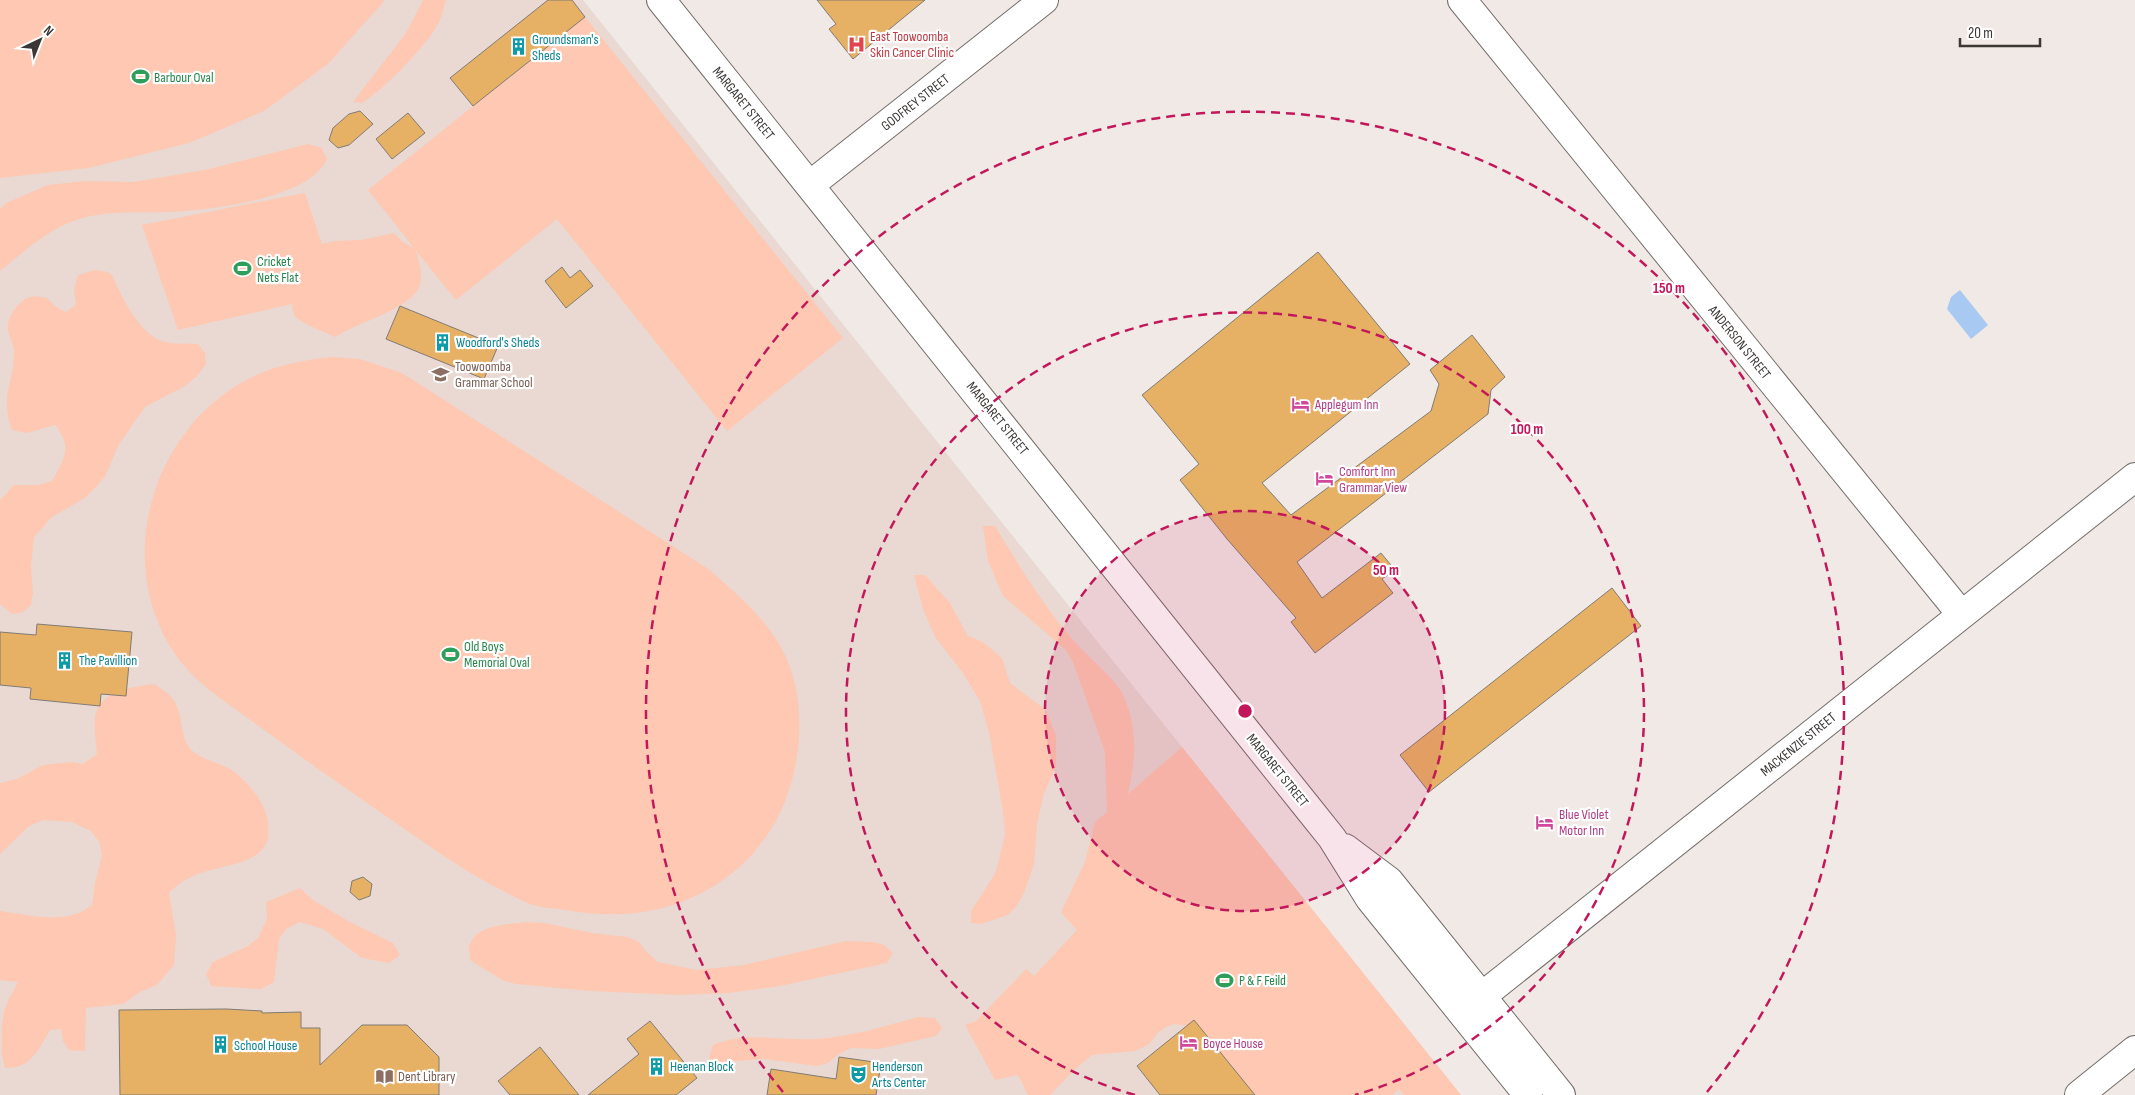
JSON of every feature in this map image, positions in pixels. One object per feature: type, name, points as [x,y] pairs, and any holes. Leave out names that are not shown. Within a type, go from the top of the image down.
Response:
[{"type":"street","name":"MARGARET STREET","points":[[661,0],[1332,838],[1370,899],[1560,1095]]},
{"type":"street","name":"GODFREY STREET","points":[[810,185],[1044,0]]},
{"type":"street","name":"ANDERSON STREET","points":[[1462,0],[1961,614]]},
{"type":"street","name":"MACKENZIE STREET","points":[[1472,1004],[2135,476]]},
{"type":"street","name":"MARGARET STREET","points":[[1472,1004],[1528,1095]]},
{"type":"street","points":[[2079,1095],[2135,1050]]},
{"type":"shaded area","name":"Toowoomba Grammar School","points":[[0,0],[583,0],[1461,1095],[0,1095]]},
{"type":"shaded area","name":"Barbour Oval","points":[[0,0],[385,0],[328,64],[264,111],[189,143],[89,168],[0,178]]},
{"type":"shaded area","points":[[423,0],[446,0],[437,26],[429,38],[412,58],[371,97],[362,103],[353,102],[406,33]]},
{"type":"shaded area","points":[[585,17],[843,338],[727,431],[557,219],[456,300],[416,251],[421,276],[420,285],[416,293],[396,308],[335,337],[306,324],[294,316],[292,304],[178,330],[142,225],[305,193],[322,244],[334,241],[361,240],[394,233],[403,242],[414,248],[368,190]]},
{"type":"shaded area","points":[[308,144],[322,148],[327,159],[317,173],[301,184],[280,193],[257,200],[209,208],[170,212],[93,215],[71,222],[49,233],[0,271],[0,209],[6,203],[48,185],[86,181],[134,182],[205,170]]},
{"type":"shaded area","points":[[95,270],[108,272],[112,275],[136,320],[143,328],[159,340],[168,343],[198,344],[205,353],[206,364],[197,376],[185,386],[145,407],[119,444],[105,477],[85,498],[52,517],[34,537],[31,567],[33,593],[31,605],[23,612],[12,614],[0,604],[0,500],[14,485],[39,485],[52,481],[63,460],[65,446],[61,433],[55,425],[27,433],[12,430],[7,408],[14,350],[8,329],[9,322],[12,313],[27,298],[47,298],[56,307],[66,312],[76,305],[74,289],[78,275]]},
{"type":"shaded area","points":[[332,357],[360,359],[402,373],[710,570],[744,601],[774,636],[792,672],[797,692],[799,733],[794,774],[782,808],[767,836],[735,871],[722,881],[692,898],[674,905],[639,913],[584,913],[527,903],[459,866],[335,781],[216,695],[180,661],[155,615],[146,576],[145,537],[153,498],[167,461],[189,428],[216,400],[250,378],[290,364]]},
{"type":"shaded area","points":[[983,526],[995,526],[1053,615],[1075,642],[1114,681],[1122,693],[1131,718],[1134,743],[1133,768],[1128,794],[1182,747],[1461,1095],[1404,1095],[1399,1089],[1392,1095],[1256,1095],[1208,1050],[1193,1027],[1175,1024],[1166,1027],[1148,1045],[1135,1051],[1092,1055],[1050,1095],[1028,1095],[1018,1075],[995,1080],[965,1025],[976,1021],[1026,969],[1034,976],[1077,930],[1061,912],[1085,862],[1095,822],[1107,812],[1105,752],[1073,662],[1066,650],[1003,596],[988,561]]},
{"type":"shaded area","points":[[914,575],[925,575],[950,603],[968,636],[983,642],[1002,658],[1010,683],[1046,710],[1056,736],[1056,767],[1044,793],[1037,824],[1034,865],[1023,895],[1016,907],[1008,915],[981,924],[971,923],[971,911],[996,872],[1005,834],[990,737],[980,701],[963,673],[935,637],[923,609]]},
{"type":"shaded area","points":[[154,684],[168,693],[174,701],[180,714],[186,742],[190,748],[199,756],[233,771],[256,794],[267,816],[268,838],[264,847],[250,858],[194,876],[181,883],[169,893],[176,936],[174,965],[157,985],[140,992],[123,1004],[86,1008],[85,1051],[69,1050],[63,1041],[61,1029],[50,1030],[28,1062],[5,1068],[2,1045],[3,1018],[7,1003],[18,982],[0,980],[0,911],[60,917],[82,911],[92,905],[102,856],[100,843],[91,831],[72,822],[43,820],[29,826],[0,854],[0,783],[17,779],[43,765],[71,762],[83,764],[97,754],[95,719],[97,710],[102,702],[117,692]]},
{"type":"shaded area","points":[[300,888],[313,900],[348,921],[393,943],[400,955],[389,963],[362,958],[323,929],[300,922],[286,929],[279,939],[274,982],[261,989],[211,986],[206,974],[213,962],[248,946],[258,938],[267,919],[266,902]]},
{"type":"shaded area","points":[[528,922],[545,923],[592,933],[627,937],[639,942],[658,962],[697,970],[744,965],[846,941],[873,942],[884,945],[893,953],[887,963],[780,986],[728,993],[679,995],[590,991],[516,984],[502,980],[470,960],[470,944],[480,932],[495,926]]},
{"type":"shaded area","points":[[918,1017],[935,1018],[942,1028],[936,1036],[879,1049],[851,1048],[839,1054],[828,1063],[817,1066],[764,1059],[710,1063],[709,1057],[713,1045],[738,1038],[829,1038],[867,1031]]},
{"type":"water","points":[[1960,290],[1988,325],[1971,339],[1947,309],[1951,297]]},
{"type":"building","name":"Groundsman's Sheds","points":[[548,0],[572,0],[585,17],[473,106],[450,78]]},
{"type":"building","name":"East Toowoomba Skin Cancer Clinic","points":[[817,0],[925,0],[853,59],[829,29],[836,24]]},
{"type":"building","points":[[360,111],[373,124],[349,145],[338,148],[329,140],[333,128],[349,114]]},
{"type":"building","points":[[408,113],[425,133],[392,159],[376,139]]},
{"type":"building","points":[[1318,252],[1410,364],[1262,483],[1291,515],[1431,411],[1439,384],[1430,370],[1472,335],[1505,377],[1491,390],[1488,414],[1297,562],[1322,598],[1381,553],[1395,570],[1382,579],[1393,593],[1315,653],[1291,622],[1296,618],[1227,539],[1180,480],[1199,464],[1142,395]]},
{"type":"building","points":[[562,267],[570,278],[580,270],[593,286],[566,308],[545,281]]},
{"type":"building","name":"Woodford's Sheds","points":[[400,306],[498,346],[484,379],[386,339]]},
{"type":"building","points":[[1612,588],[1641,626],[1429,792],[1400,755]]},
{"type":"building","name":"The Pavillion","points":[[37,624],[132,632],[126,696],[101,694],[100,706],[30,699],[31,688],[0,685],[0,632],[36,635]]},
{"type":"building","points":[[363,877],[372,884],[370,896],[359,900],[350,892],[352,881]]},
{"type":"building","name":"School House","points":[[226,1009],[262,1011],[262,1013],[301,1012],[301,1028],[320,1028],[320,1065],[362,1025],[407,1025],[439,1057],[439,1095],[120,1095],[119,1010]]},
{"type":"building","name":"Boyce House","points":[[1194,1020],[1255,1095],[1160,1095],[1137,1066]]},
{"type":"building","name":"Heenan Block","points":[[650,1021],[697,1078],[676,1095],[588,1095],[639,1054],[627,1039]]},
{"type":"building","points":[[540,1047],[579,1095],[510,1095],[498,1081]]},
{"type":"building","name":"Henderson Arts Center","points":[[839,1057],[881,1063],[876,1095],[767,1095],[771,1069],[836,1079]]},
{"type":"place","name":"East Toowoomba Skin Cancer Clinic","points":[[856,44]]},
{"type":"place","name":"Groundsman's Sheds","points":[[518,47]]},
{"type":"place","name":"Barbour Oval","points":[[140,77]]},
{"type":"place","name":"Cricket Nets Flat","points":[[243,269]]},
{"type":"place","name":"Woodford's Sheds","points":[[442,342]]},
{"type":"place","name":"Toowoomba Grammar School","points":[[441,374]]},
{"type":"place","name":"Applegum Inn","points":[[1301,404]]},
{"type":"place","name":"Comfort Inn Grammar View","points":[[1325,479]]},
{"type":"place","name":"Old Boys Memorial Oval","points":[[450,654]]},
{"type":"place","name":"The Pavillion","points":[[65,660]]},
{"type":"place","name":"Blue Violet Motor Inn","points":[[1545,822]]},
{"type":"place","name":"P & F Feild","points":[[1225,980]]},
{"type":"place","name":"Boyce House","points":[[1189,1043]]},
{"type":"place","name":"School House","points":[[220,1045]]},
{"type":"place","name":"Heenan Block","points":[[656,1066]]},
{"type":"place","name":"Henderson Arts Center","points":[[858,1074]]},
{"type":"place","name":"Dent Library","points":[[384,1076]]}]
